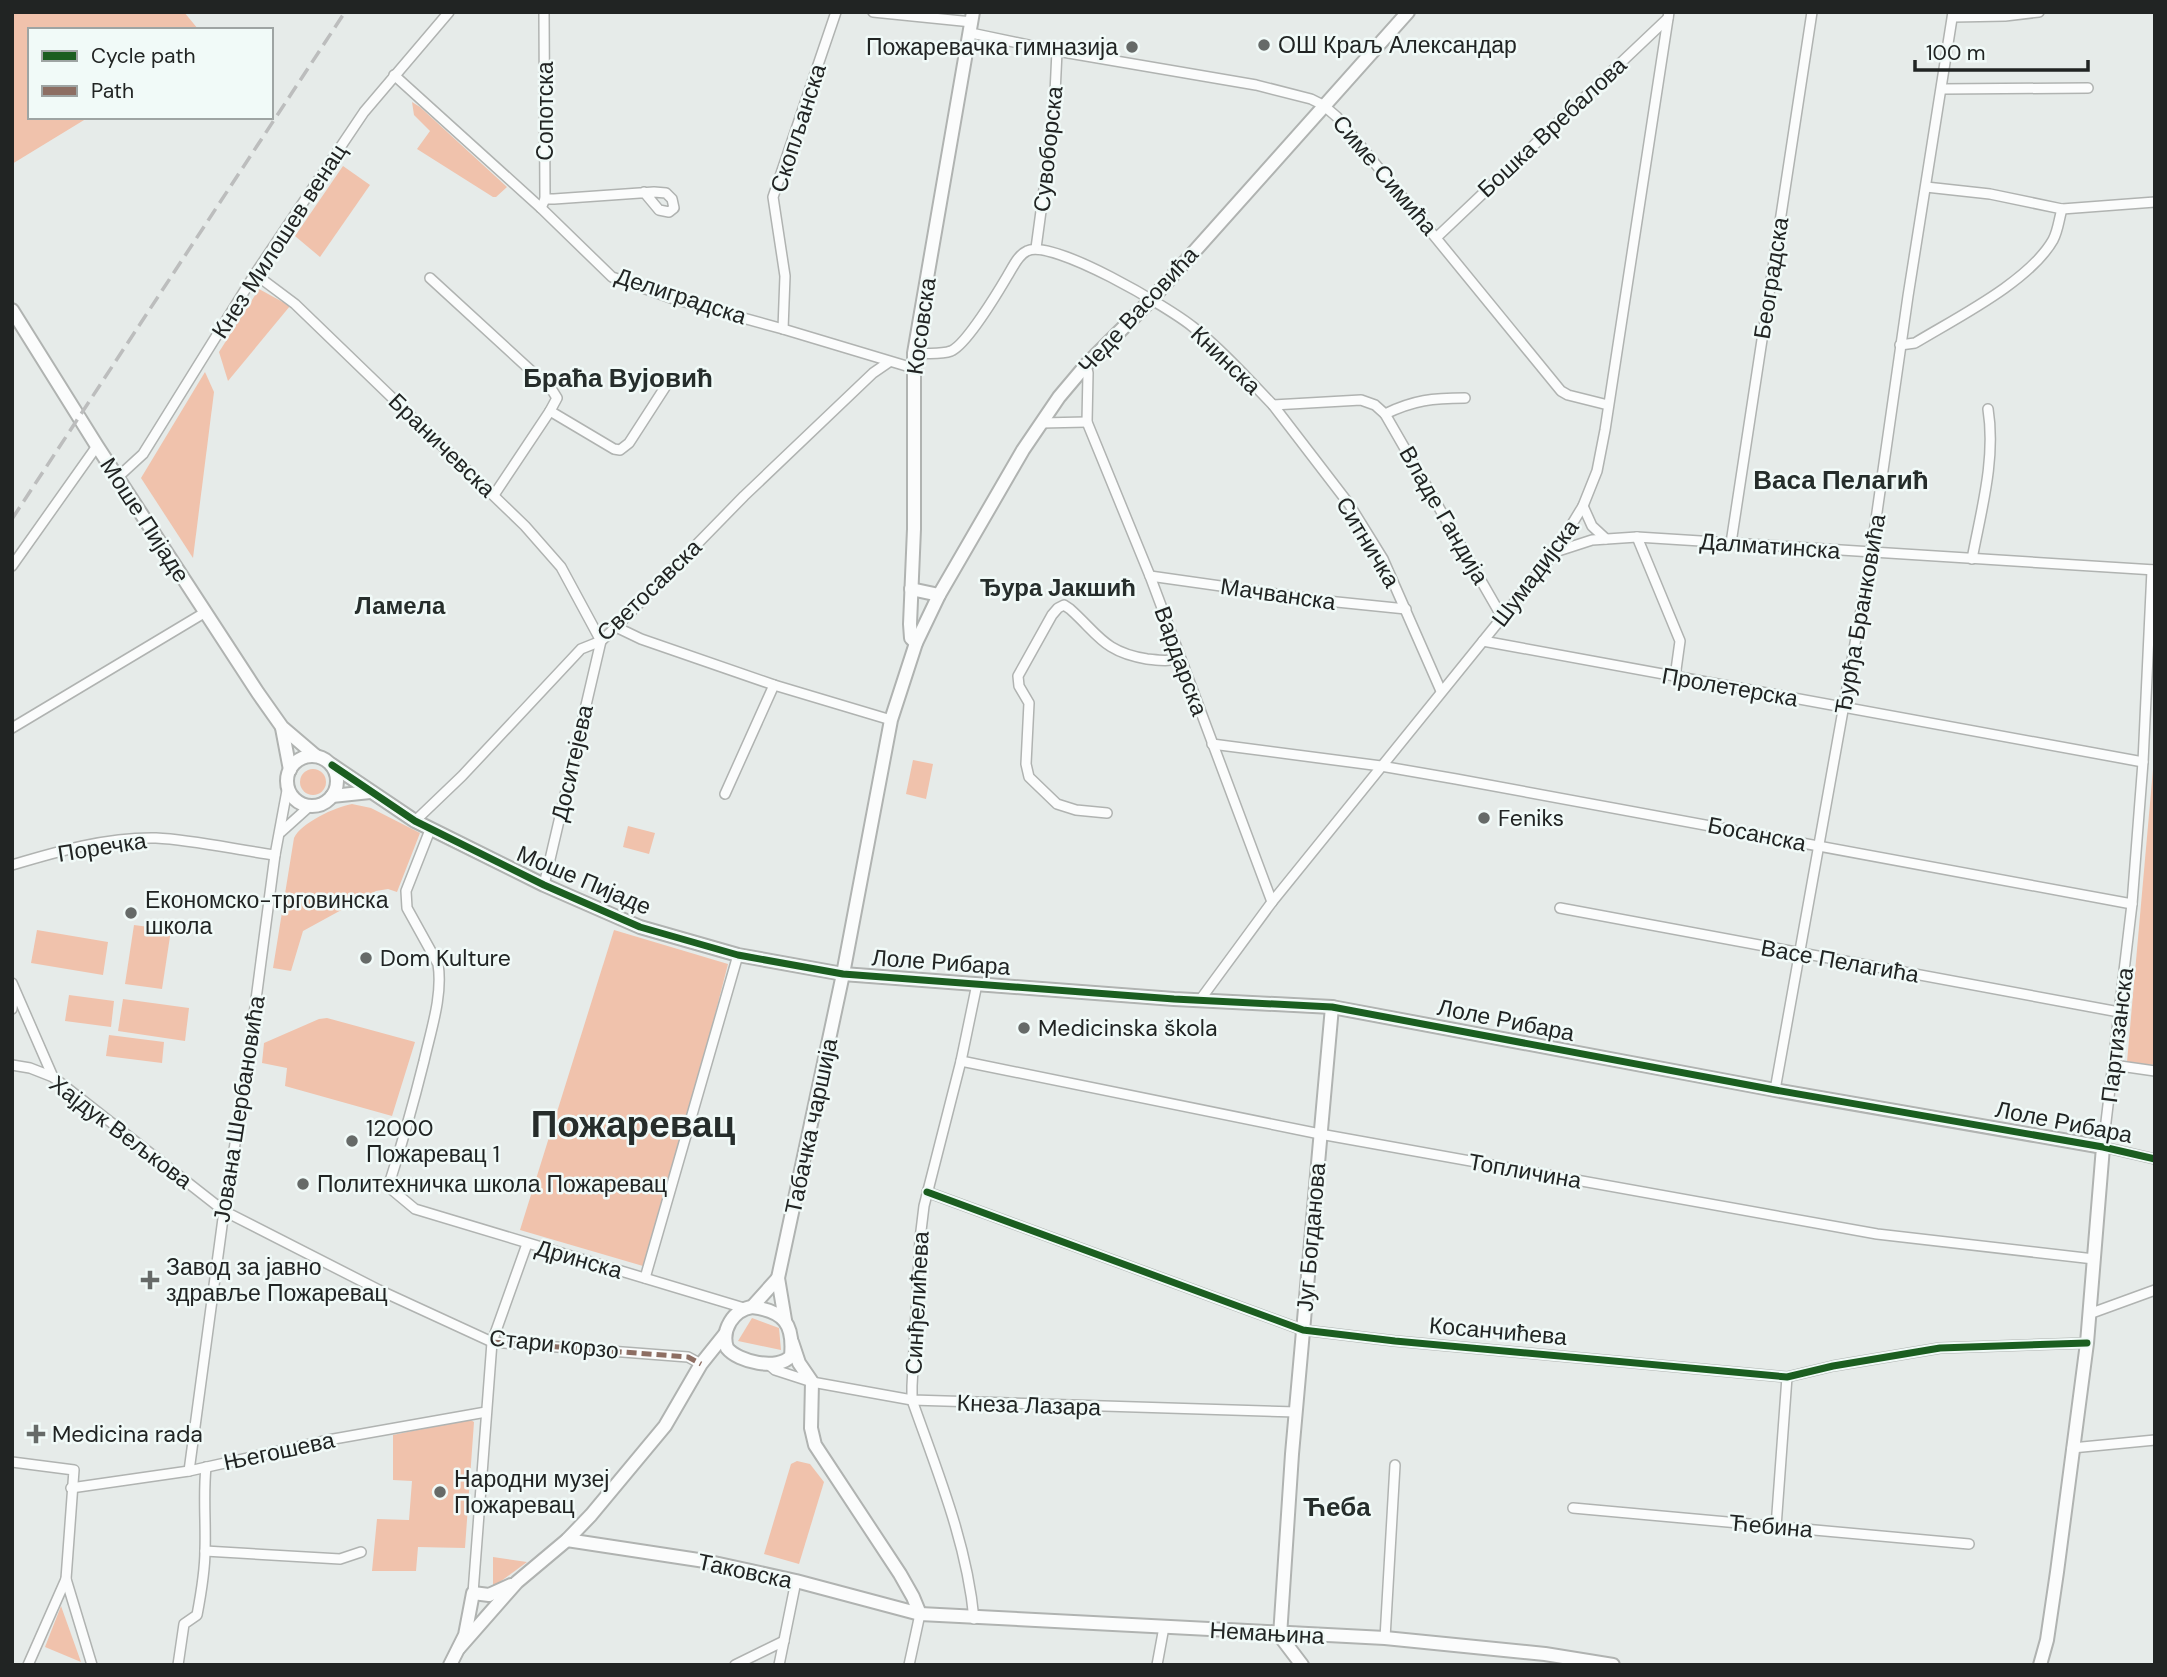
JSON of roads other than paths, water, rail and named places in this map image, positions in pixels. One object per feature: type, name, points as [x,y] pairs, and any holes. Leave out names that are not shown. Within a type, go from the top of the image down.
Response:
[{"type":"street","name":"Кнез Милошев венац","points":[[118,477],[143,454],[255,274],[364,112],[449,12]]},
{"type":"street","name":"Сопотска","points":[[543,203],[544,12]]},
{"type":"street","name":"Скопљанска","points":[[783,328],[785,276],[773,197],[836,12]]},
{"type":"street","name":"Симе Симића","points":[[873,12],[972,22],[1057,51],[1256,85],[1297,95],[1323,105],[1334,113],[1561,391],[1608,405]]},
{"type":"street","name":"Чеде Васовића","points":[[891,720],[916,643],[939,595],[1023,450],[1059,397],[1086,365],[1151,300],[1408,12]]},
{"type":"street","name":"Београдска","points":[[1731,543],[1812,12]]},
{"type":"street","points":[[1953,15],[2005,16],[2039,12]]},
{"type":"street","name":"Бошка Вребалова","points":[[1437,237],[1669,15]]},
{"type":"street","name":"Шумадијска","points":[[1199,1000],[1272,902],[1555,552],[1583,506],[1597,471],[1669,15]]},
{"type":"street","name":"Ђурђа Бранковића","points":[[1775,1090],[1871,554],[1900,345],[1953,15]]},
{"type":"street","name":"Косовска","points":[[916,643],[910,634],[914,529],[914,353],[972,22]]},
{"type":"street","name":"Сувоборска","points":[[1036,247],[1053,127],[1057,51]]},
{"type":"street","name":"Делиградска","points":[[394,75],[543,203],[612,277],[674,299],[783,328],[913,368]]},
{"type":"street","points":[[1942,89],[2088,88]]},
{"type":"street","points":[[1926,187],[1990,194],[2062,209],[2155,202]]},
{"type":"street","points":[[543,203],[644,192]]},
{"type":"street","points":[[1900,345],[1915,342],[1950,322],[1998,292],[2031,266],[2053,239],[2062,209]]},
{"type":"street","points":[[914,353],[947,353],[959,346],[1019,257],[1025,251],[1036,247],[1111,276],[1151,300]]},
{"type":"street","name":"Браничевска","points":[[255,274],[295,304],[494,495],[561,567],[601,641]]},
{"type":"street","points":[[429,278],[552,390],[557,398],[494,495]]},
{"type":"street","name":"Книнска","points":[[1151,300],[1193,326],[1273,405],[1360,400],[1374,405],[1385,414]]},
{"type":"street","name":"Моше Пијаде","points":[[12,310],[204,613],[282,727],[316,756],[430,830],[544,885],[640,927],[738,956],[843,974]]},
{"type":"street","name":"Светосавска","points":[[415,821],[462,776],[581,649],[601,641],[617,627],[744,496],[873,373],[888,362]]},
{"type":"street","name":"Вардарска","points":[[1086,365],[1087,422],[1150,576],[1272,902]]},
{"type":"street","points":[[550,411],[620,450],[629,443],[671,377]]},
{"type":"street","points":[[1385,414],[1412,402],[1465,398]]},
{"type":"street","name":"Ситничка","points":[[1273,405],[1349,504],[1382,559],[1441,691]]},
{"type":"street","points":[[1972,559],[1988,474],[1988,409]]},
{"type":"street","name":"Владе Гандија","points":[[1385,414],[1502,617]]},
{"type":"street","points":[[1041,423],[1087,422]]},
{"type":"street","points":[[12,566],[97,446]]},
{"type":"street","points":[[1583,506],[1591,526],[1606,539]]},
{"type":"street","points":[[1637,537],[1680,641],[1675,677]]},
{"type":"street","name":"Далматинска","points":[[1555,552],[1592,540],[1637,537],[2154,570]]},
{"type":"street","name":"Партизанска","points":[[2040,1665],[2055,1586],[2087,1343],[2104,1147],[2132,904],[2154,570]]},
{"type":"street","name":"Мачванска","points":[[1150,576],[1327,601],[1406,608]]},
{"type":"street","points":[[911,589],[939,595]]},
{"type":"street","points":[[1107,813],[1076,810],[1057,804],[1029,777],[1026,764],[1029,703],[1019,686],[1018,676],[1052,615],[1064,605],[1112,649],[1150,659],[1171,661],[1179,658]]},
{"type":"street","points":[[12,728],[204,613]]},
{"type":"street","points":[[617,627],[641,639],[774,685],[891,720]]},
{"type":"street","name":"Доситејева","points":[[544,885],[601,641]]},
{"type":"street","name":"Пролетерска","points":[[1483,641],[2143,762]]},
{"type":"street","points":[[725,793],[774,685]]},
{"type":"street","name":"Табачка чаршија","points":[[785,1320],[778,1278],[843,974],[891,720]]},
{"type":"street","name":"Моше Пијаде","points":[[282,727],[290,770],[288,785]]},
{"type":"street","name":"Босанска","points":[[1212,744],[1381,766],[2132,904]]},
{"type":"street","points":[[290,770],[298,760],[316,756]]},
{"type":"street","points":[[281,832],[311,806],[326,802],[332,796],[337,780],[332,765]]},
{"type":"street","points":[[288,785],[296,799],[311,806]]},
{"type":"street","name":"Јована Шербановића","points":[[189,1471],[275,855],[288,785]]},
{"type":"street","points":[[332,796],[370,792]]},
{"type":"street","name":"Дринска","points":[[430,830],[405,899],[407,908],[436,960],[440,974],[436,1009],[390,1185],[393,1192],[415,1209],[748,1308]]},
{"type":"street","name":"Поречка","points":[[12,865],[90,844],[158,838],[275,855]]},
{"type":"street","name":"Васе Пелагића","points":[[1560,908],[2119,1012]]},
{"type":"street","points":[[645,1278],[738,956]]},
{"type":"street","name":"Лоле Рибара","points":[[843,974],[1332,1007],[2154,1158]]},
{"type":"street","name":"Синђелићева","points":[[974,1619],[961,1549],[943,1486],[912,1400],[920,1239],[927,1192],[961,1060],[977,984]]},
{"type":"street","points":[[12,1009],[13,987]]},
{"type":"street","points":[[13,987],[53,1077]]},
{"type":"street","name":"Југ Богданова","points":[[1280,1634],[1296,1412],[1332,1007]]},
{"type":"street","name":"Топличина","points":[[961,1060],[1321,1134],[1877,1234],[2094,1259]]},
{"type":"street","name":"Хајдук Вељкова","points":[[12,1065],[53,1077],[224,1211]]},
{"type":"street","points":[[2113,1065],[2155,1071]]},
{"type":"street","name":"Косанчићева","points":[[927,1192],[1303,1330],[1787,1377],[1833,1366],[1940,1348],[2087,1343]]},
{"type":"street","name":"Стари корзо","points":[[224,1211],[379,1290],[492,1342],[688,1357],[701,1364]]},
{"type":"street","points":[[450,1665],[468,1623],[473,1594],[492,1342],[527,1244]]},
{"type":"street","name":"Табачка чаршија","points":[[748,1308],[778,1278]]},
{"type":"street","points":[[2090,1314],[2155,1290]]},
{"type":"street","points":[[459,1648],[517,1582],[567,1540],[591,1515],[665,1426],[701,1364],[737,1313],[748,1308],[780,1315],[785,1320],[799,1363],[812,1382],[811,1428],[815,1445],[914,1597],[919,1614],[909,1665]]},
{"type":"street","points":[[724,1334],[727,1348],[738,1356],[768,1364],[787,1360],[791,1356],[792,1342]]},
{"type":"street","points":[[701,1364],[738,1356]]},
{"type":"street","name":"Кнеза Лазара","points":[[768,1364],[775,1370],[812,1382],[912,1400],[1296,1412]]},
{"type":"street","points":[[1776,1527],[1787,1377]]},
{"type":"street","name":"Његошева","points":[[71,1488],[189,1471],[328,1440],[486,1412]]},
{"type":"street","points":[[2073,1448],[2155,1440]]},
{"type":"street","points":[[12,1462],[74,1470],[66,1579],[92,1665]]},
{"type":"street","points":[[1385,1638],[1395,1465]]},
{"type":"street","points":[[178,1665],[184,1624],[197,1615],[205,1551],[206,1467]]},
{"type":"street","name":"Ћебина","points":[[1573,1507],[1969,1544]]},
{"type":"street","name":"Таковска","points":[[567,1540],[705,1561],[796,1581],[919,1614]]},
{"type":"street","points":[[205,1551],[340,1559],[361,1552]]},
{"type":"street","points":[[28,1665],[66,1579]]},
{"type":"street","points":[[779,1665],[796,1581]]},
{"type":"street","points":[[473,1594],[494,1593],[517,1582]]},
{"type":"street","name":"Немањина","points":[[919,1614],[974,1619],[1385,1638],[1545,1654],[1613,1665]]},
{"type":"street","points":[[1157,1665],[1164,1627]]},
{"type":"street","points":[[1280,1634],[1302,1665]]},
{"type":"street","points":[[735,1665],[784,1641]]},
{"type":"railway","points":[[12,519],[345,12]]},
{"type":"place","name":"ОШ Краљ Александар","points":[[1264,45]]},
{"type":"place","name":"Пожаревачка гимназија","points":[[1132,47]]},
{"type":"place","name":"Feniks","points":[[1484,818]]},
{"type":"place","name":"Економско-трговинска школа","points":[[131,913]]},
{"type":"place","name":"Dom Kulture","points":[[366,958]]},
{"type":"place","name":"Medicinska škola","points":[[1024,1028]]},
{"type":"place","name":"12000 Пожаревац 1","points":[[352,1141]]},
{"type":"place","name":"Политехничка школа Пожаревац","points":[[303,1184]]},
{"type":"place","name":"Завод за јавно здравље Пожаревац","points":[[150,1280]]},
{"type":"place","name":"Medicina rada","points":[[36,1434]]},
{"type":"place","name":"Народни музеј Пожаревац","points":[[440,1492]]},
{"type":"district","name":"Браћа Вујовић","points":[[618,378]]},
{"type":"district","name":"Васа Пелагић","points":[[1841,480]]},
{"type":"district","name":"Ђура Јакшић","points":[[1058,588]]},
{"type":"district","name":"Ламела","points":[[400,606]]},
{"type":"district","name":"Пожаревац","points":[[633,1124]]},
{"type":"district","name":"Ћеба","points":[[1337,1507]]}]
